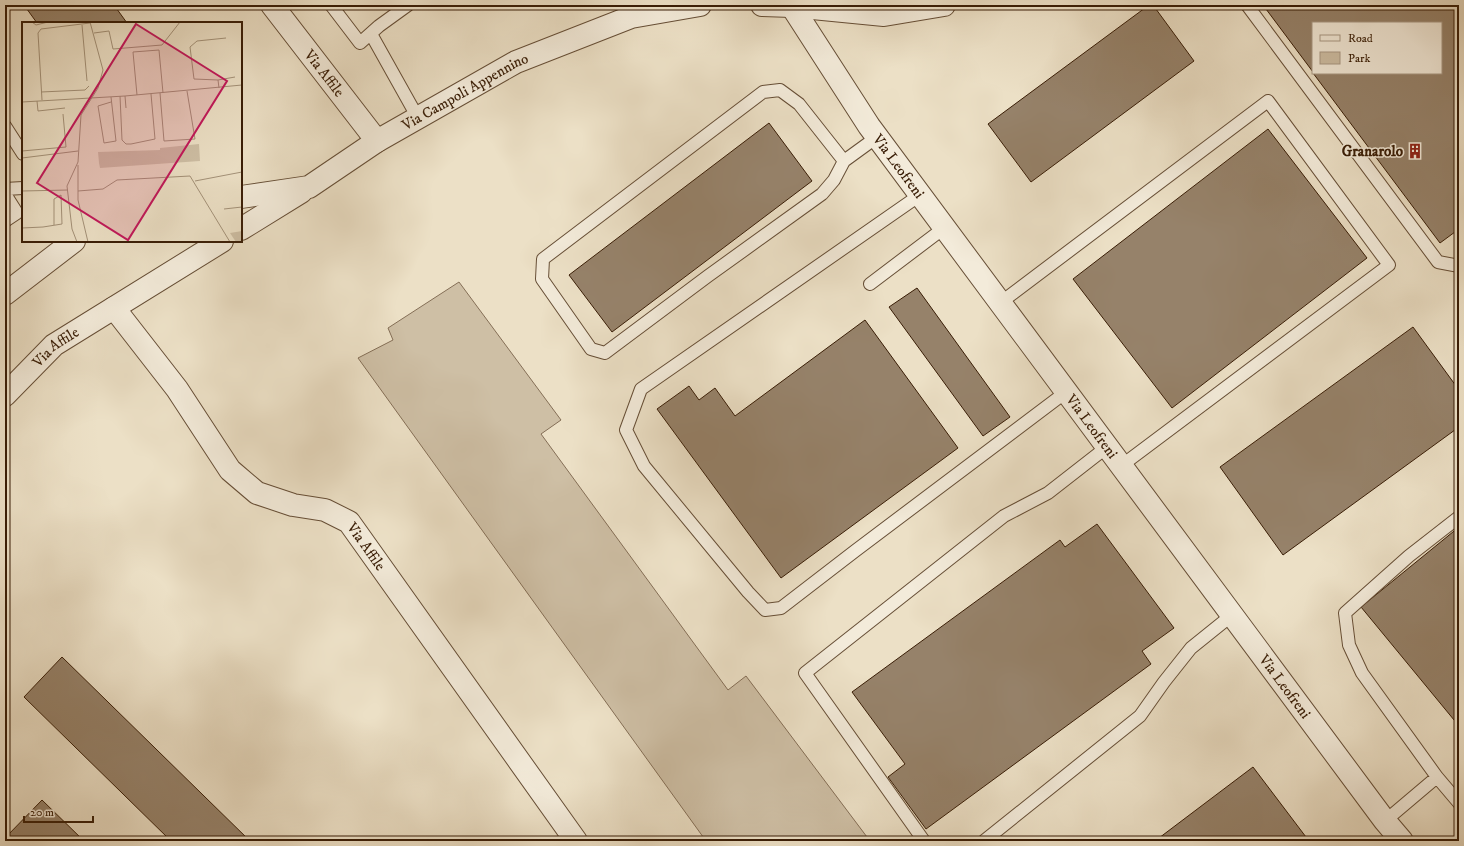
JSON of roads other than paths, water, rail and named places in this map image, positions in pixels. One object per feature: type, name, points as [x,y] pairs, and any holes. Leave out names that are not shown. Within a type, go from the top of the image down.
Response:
[{"type":"street","name":"Via Affile","points":[[272,5],[377,141]]},
{"type":"street","name":"Via Campoli Appennino","points":[[242,197],[309,187],[377,141],[516,62],[631,17],[700,5]]},
{"type":"street","points":[[762,5],[791,6],[884,15],[944,5]]},
{"type":"street","name":"Via Leofreni","points":[[791,6],[877,137],[1402,841]]},
{"type":"street","points":[[242,228],[309,187]]},
{"type":"street","points":[[5,294],[73,242]]},
{"type":"street","name":"Via Affile","points":[[5,395],[54,345],[220,242]]},
{"type":"street","name":"Via Affile","points":[[114,308],[177,389],[230,470],[257,493],[293,505],[324,510],[349,522],[576,841]]},
{"type":"lane","points":[[331,5],[360,43],[408,5]]},
{"type":"lane","points":[[1247,5],[1438,262],[1459,266]]},
{"type":"lane","points":[[371,34],[418,118]]},
{"type":"lane","points":[[844,161],[799,104],[780,90],[763,92],[543,259],[542,279],[591,349],[605,353],[708,276],[822,194],[834,180],[844,161],[877,137]]},
{"type":"lane","points":[[1000,303],[1268,101],[1389,265],[1121,466]]},
{"type":"lane","points":[[5,126],[22,152]]},
{"type":"lane","points":[[5,189],[22,188]]},
{"type":"lane","points":[[5,194],[17,213],[5,221]]},
{"type":"lane","points":[[920,195],[641,390],[626,430],[644,466],[748,592],[765,610],[781,608],[1066,392]]},
{"type":"lane","points":[[870,284],[944,228]]},
{"type":"lane","points":[[924,841],[805,673],[1004,516],[1048,494],[1108,447]]},
{"type":"lane","points":[[1459,517],[1409,556],[1345,613],[1349,644],[1362,673],[1437,777],[1459,803]]},
{"type":"lane","points":[[984,841],[1140,716],[1191,648],[1232,615]]},
{"type":"lane","points":[[1386,821],[1437,777]]},
{"type":"place","name":"Granarolo","points":[[1415,151]]}]
